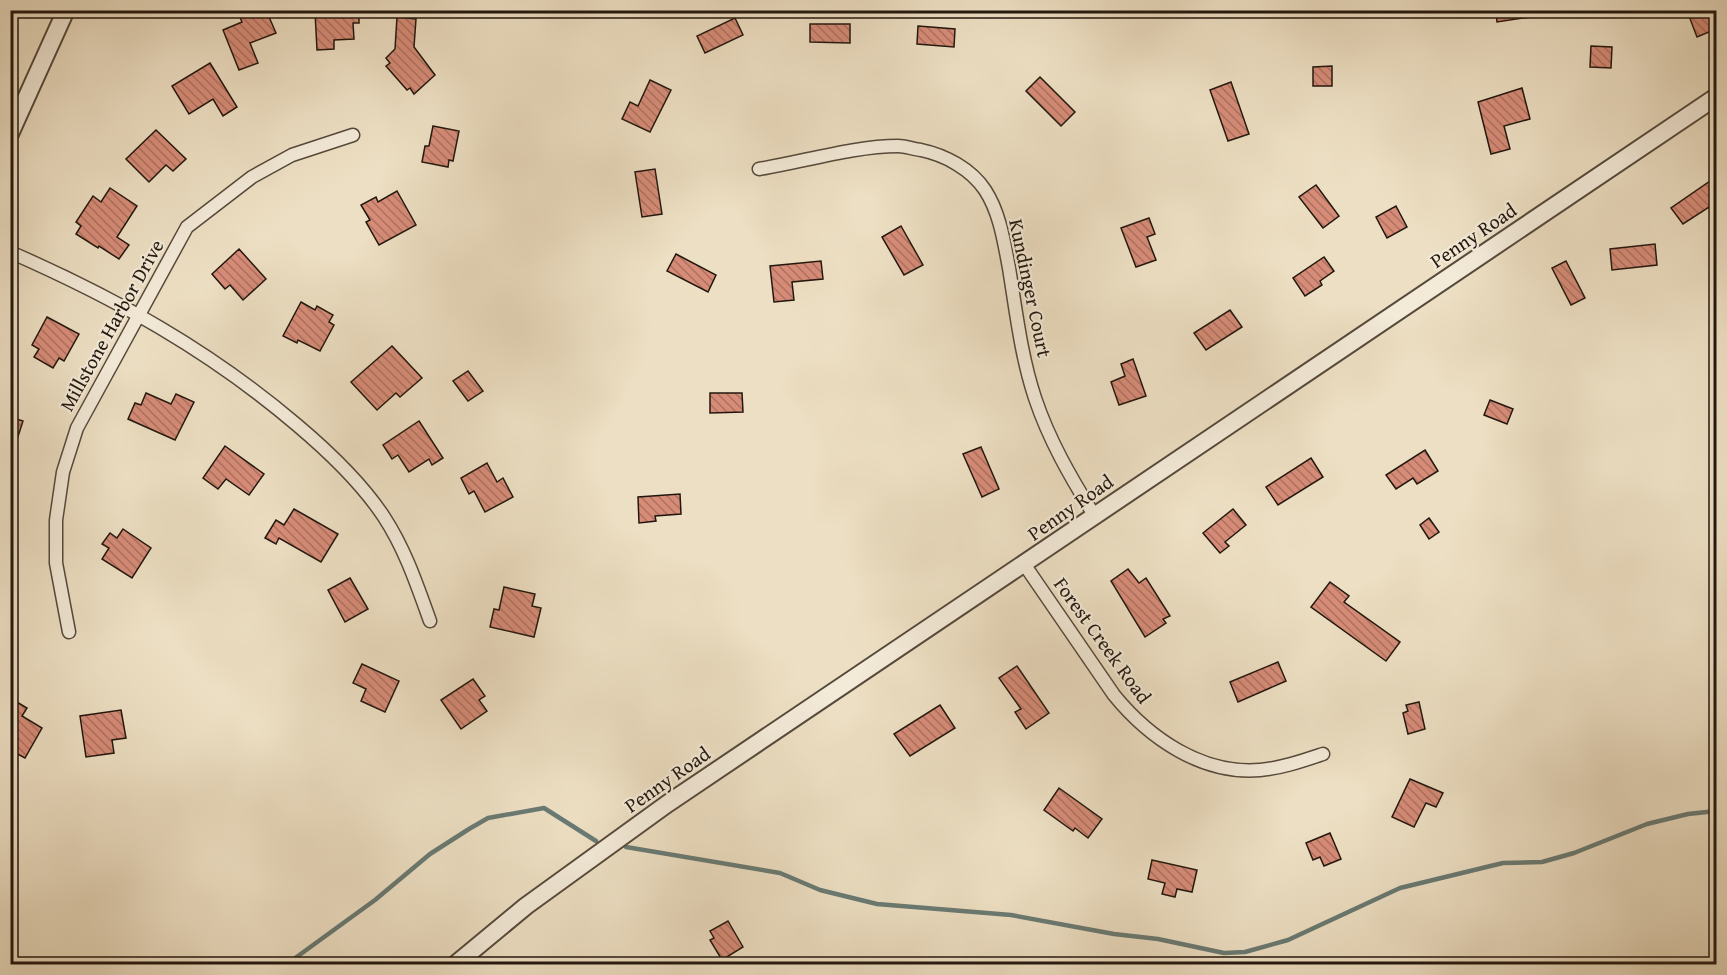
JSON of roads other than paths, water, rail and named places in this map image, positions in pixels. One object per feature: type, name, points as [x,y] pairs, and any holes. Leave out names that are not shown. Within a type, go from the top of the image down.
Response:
[{"type":"street","points":[[10,134],[66,10]]},
{"type":"street","name":"Penny Road","points":[[456,964],[526,906],[667,804],[1716,97]]},
{"type":"street","name":"Millstone Harbor Drive","points":[[69,632],[56,563],[56,520],[63,472],[77,428],[187,227],[252,177],[292,155],[353,135]]},
{"type":"street","name":"Kundinger Court","points":[[759,169],[853,150],[900,146],[932,153],[963,168],[974,178],[984,189],[993,205],[1003,236],[1034,396],[1050,438],[1094,516]]},
{"type":"street","points":[[10,252],[68,277],[140,314],[230,372],[273,404],[321,445],[359,484],[384,517],[412,569],[430,621]]},
{"type":"street","name":"Forest Creek Road","points":[[1024,564],[1114,695],[1149,731],[1201,762],[1231,770],[1260,770],[1288,766],[1323,754]]},
{"type":"waterway","points":[[287,964],[375,900],[430,854],[488,818],[544,808],[596,841]]},
{"type":"waterway","points":[[626,847],[780,873],[820,890],[877,904],[1011,915],[1114,934],[1158,939],[1224,953],[1245,952],[1288,940],[1400,888],[1503,863],[1542,862],[1574,853],[1647,824],[1688,814],[1716,811]]}]
